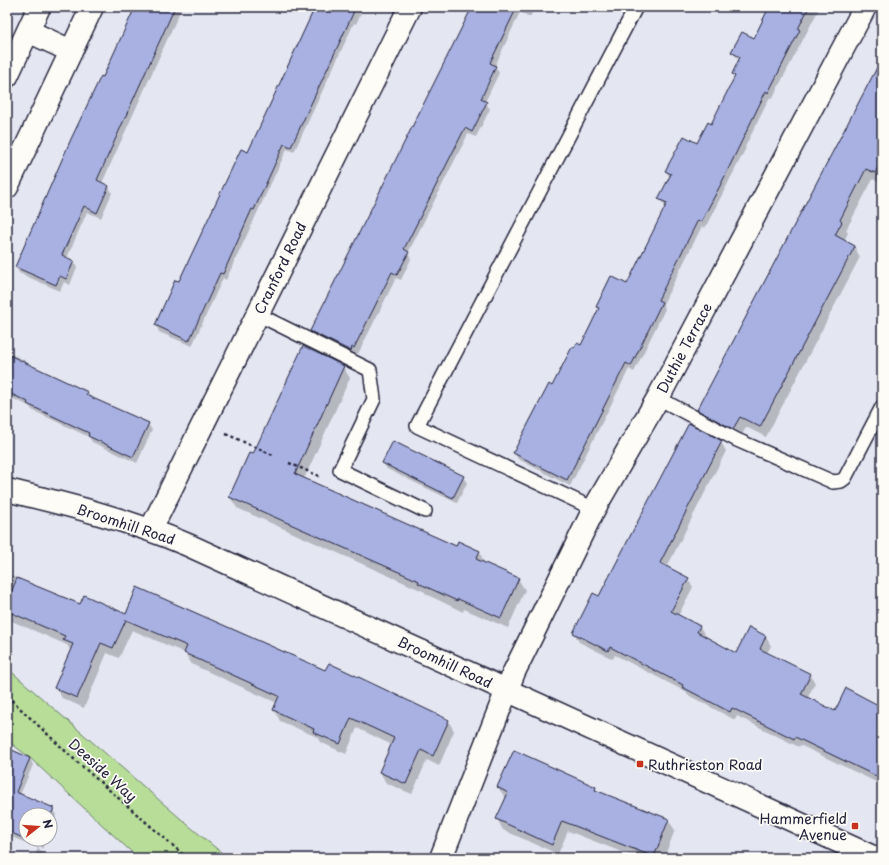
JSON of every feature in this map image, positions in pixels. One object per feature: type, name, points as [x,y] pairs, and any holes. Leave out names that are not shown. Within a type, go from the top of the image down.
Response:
[{"type":"street","points":[[7,76],[39,7]]},
{"type":"street","points":[[7,187],[92,7]]},
{"type":"street","name":"Cranford Road","points":[[151,529],[410,7]]},
{"type":"street","name":"Duthie Terrace","points":[[506,690],[594,509],[658,398],[865,7]]},
{"type":"street","points":[[28,32],[71,51]]},
{"type":"street","name":"Broomhill Road","points":[[7,490],[94,512],[151,529],[875,858]]},
{"type":"street","points":[[441,858],[506,690]]},
{"type":"lane","points":[[594,509],[417,426],[636,7]]},
{"type":"lane","points":[[257,314],[370,370],[374,399],[340,470],[425,511]]},
{"type":"lane","points":[[658,398],[737,440],[833,482],[841,481],[845,478],[882,407]]},
{"type":"path","points":[[203,423],[275,456]]},
{"type":"path","points":[[289,463],[319,476],[340,470]]},
{"type":"path","name":"Deeside Way","points":[[7,696],[76,761],[186,858]]},
{"type":"green space","points":[[7,668],[228,858],[138,858],[30,758],[7,740]]},
{"type":"building","points":[[135,7],[175,7],[97,180],[109,186],[97,213],[84,206],[62,255],[74,261],[66,279],[60,276],[56,285],[15,267],[71,139],[101,76],[103,77]]},
{"type":"building","points":[[315,7],[356,7],[291,147],[284,144],[254,210],[252,209],[223,274],[220,273],[189,341],[155,325],[175,280],[179,281],[241,149],[248,152]]},
{"type":"building","points":[[472,7],[517,7],[490,63],[496,66],[481,99],[487,102],[472,132],[465,128],[404,249],[409,252],[397,275],[392,272],[354,348],[352,347],[351,351],[310,331]]},
{"type":"building","points":[[769,7],[809,7],[798,29],[800,30],[768,93],[766,91],[721,184],[701,222],[698,220],[658,300],[662,302],[631,366],[626,363],[567,480],[513,453],[549,384],[552,386],[572,347],[574,348],[577,343],[581,345],[599,308],[596,307],[611,276],[627,284],[667,203],[658,199],[671,174],[665,171],[684,136],[697,143],[708,122],[711,124],[735,76],[732,74],[740,57],[731,52],[742,32],[754,38]]},
{"type":"building","points":[[882,58],[882,160],[875,173],[866,169],[840,220],[842,222],[835,235],[855,246],[760,427],[740,417],[733,429],[697,410]]},
{"type":"building","points":[[303,346],[344,366],[295,474],[456,546],[458,541],[480,551],[476,559],[519,578],[501,618],[458,599],[457,601],[418,583],[419,581],[229,497],[249,453],[253,454]]},
{"type":"building","points":[[7,354],[88,392],[86,395],[149,423],[133,457],[88,436],[89,433],[27,404],[28,402],[7,392]]},
{"type":"building","points":[[689,423],[722,441],[660,563],[689,578],[671,611],[700,626],[697,632],[736,653],[749,627],[766,636],[760,649],[811,674],[801,694],[835,711],[846,688],[882,707],[882,779],[795,737],[794,739],[732,708],[730,712],[682,687],[683,685],[610,647],[608,651],[573,633],[593,593],[599,596]]},
{"type":"building","points":[[393,441],[464,476],[453,498],[382,463]]},
{"type":"building","points":[[17,578],[80,604],[84,595],[126,614],[137,587],[325,670],[329,663],[449,720],[433,756],[421,750],[406,784],[379,772],[394,738],[351,718],[340,744],[313,732],[314,729],[273,710],[279,696],[184,653],[187,646],[126,620],[113,648],[101,643],[77,698],[54,688],[73,644],[63,640],[65,636],[7,611],[7,602]]},
{"type":"building","points":[[12,750],[30,758],[16,792],[52,807],[18,807],[18,836],[7,831],[7,761]]},
{"type":"building","points":[[514,750],[596,787],[595,790],[669,819],[654,857],[562,821],[552,845],[496,819],[508,793],[497,787]]},
{"type":"place","name":"Ruthrieston Road","points":[[640,764]]},
{"type":"place","name":"Hammerfield Avenue","points":[[855,826]]}]
